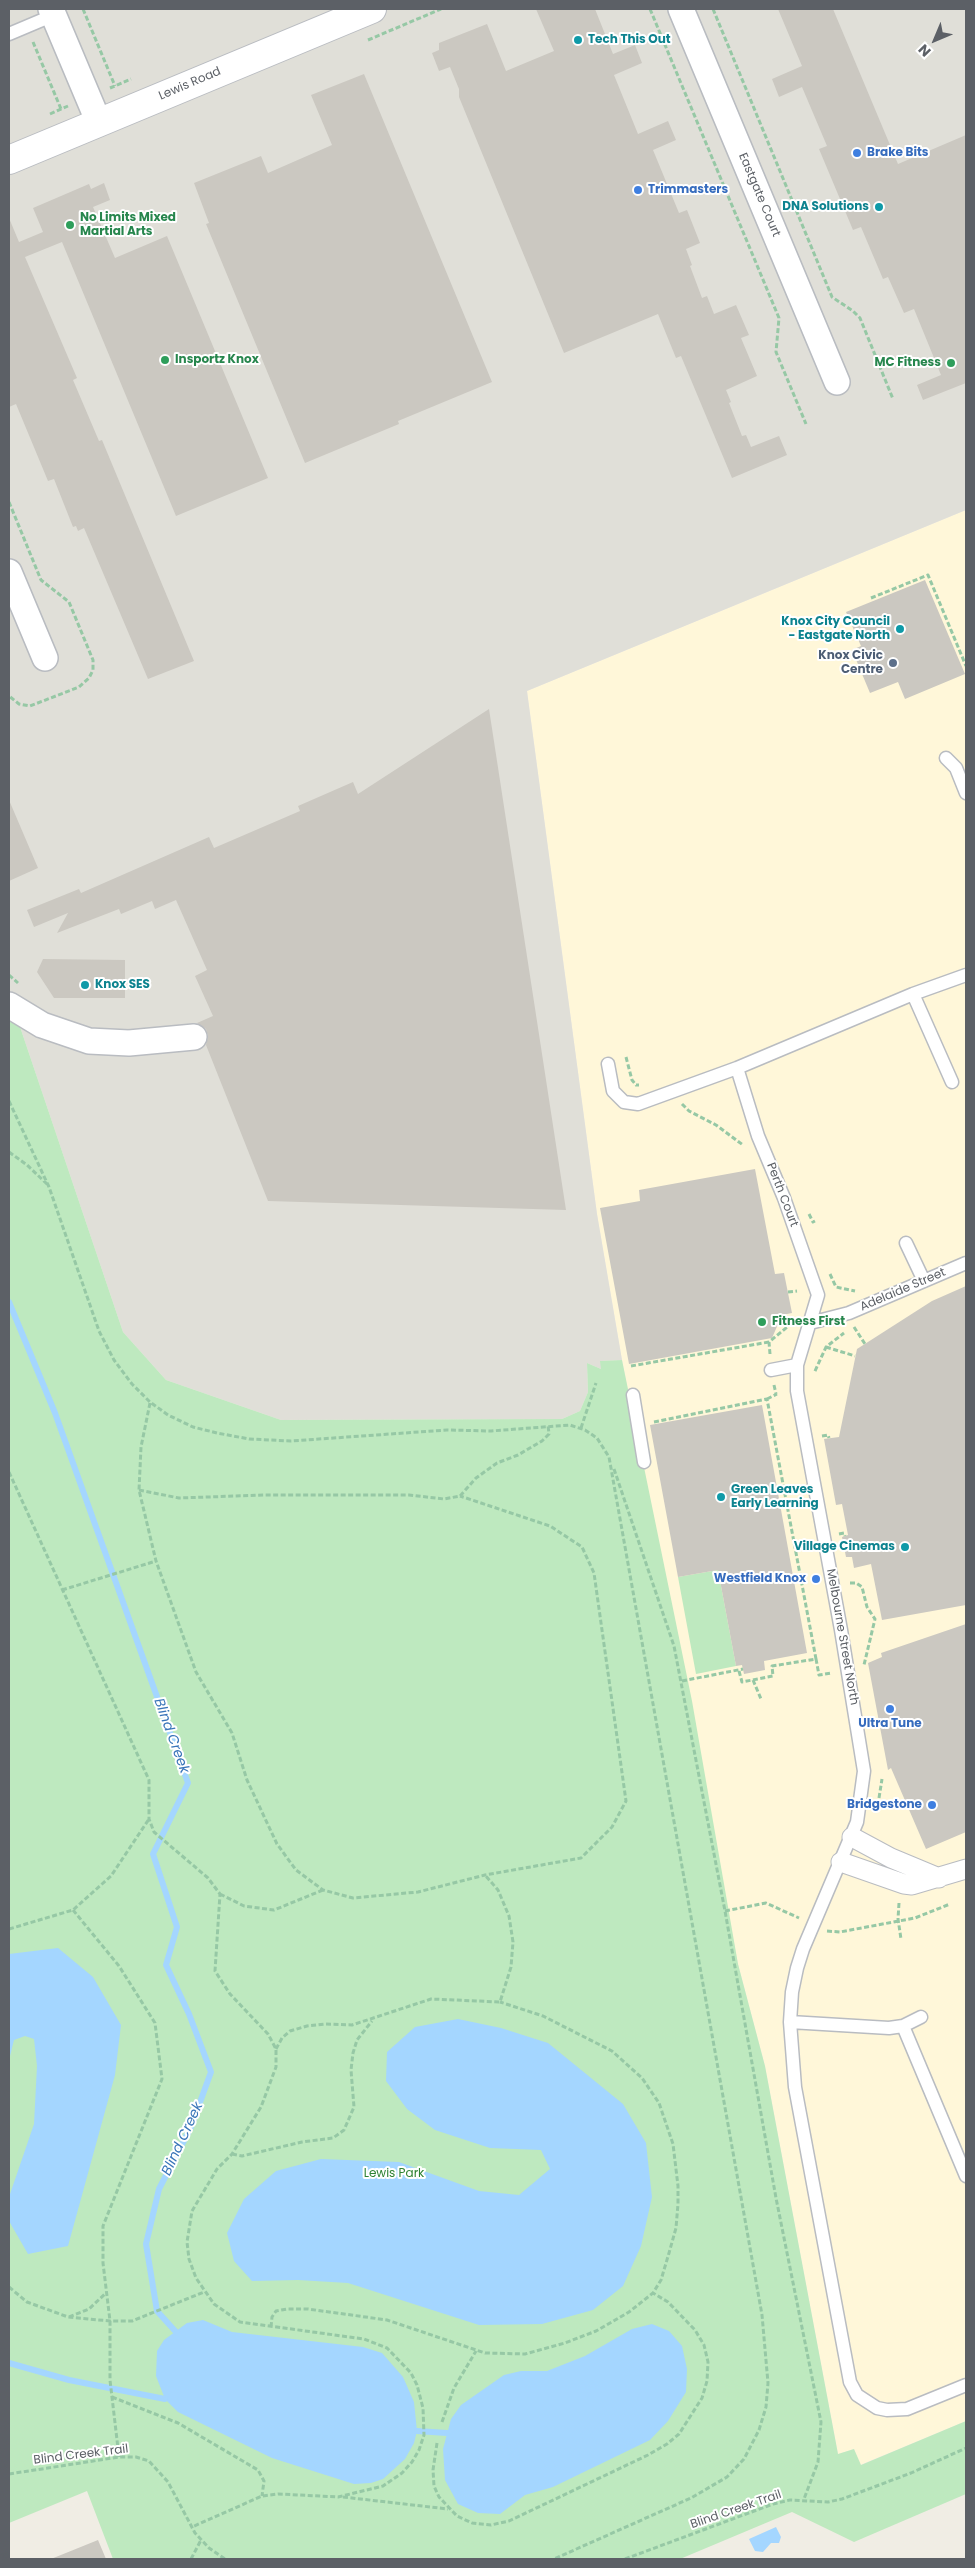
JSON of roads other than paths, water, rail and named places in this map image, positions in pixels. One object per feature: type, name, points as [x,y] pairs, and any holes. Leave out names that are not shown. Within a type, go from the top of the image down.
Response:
[{"type":"street","name":"Lewis Road","points":[[9,160],[372,9]]},
{"type":"street","name":"Eastgate Court","points":[[681,9],[837,382]]},
{"type":"street","points":[[52,12],[98,123]]},
{"type":"street","points":[[9,572],[45,658]]},
{"type":"street","points":[[15,995],[42,1025],[89,1041],[129,1043],[194,1037]]},
{"type":"street","points":[[852,1837],[891,1858],[939,1878]]},
{"type":"street","points":[[841,1862],[904,1884],[922,1883],[966,1869]]},
{"type":"lane","points":[[9,34],[52,12]]},
{"type":"lane","points":[[946,758],[956,768],[966,793]]},
{"type":"lane","points":[[608,1064],[613,1091],[624,1102],[638,1104],[737,1068],[914,994],[966,975]]},
{"type":"lane","points":[[914,994],[952,1082]]},
{"type":"lane","name":"Perth Court","points":[[737,1068],[758,1136],[784,1198],[818,1295],[810,1323]]},
{"type":"lane","points":[[906,1242],[924,1281]]},
{"type":"lane","name":"Adelaide Street","points":[[810,1323],[849,1313],[966,1263]]},
{"type":"lane","name":"Melbourne Street North","points":[[810,1323],[797,1365],[797,1391],[848,1670],[864,1771],[861,1803],[852,1837],[813,1924],[797,1968],[792,1992],[790,2022],[795,2087],[850,2382],[857,2395],[887,2410],[907,2409],[966,2385]]},
{"type":"lane","points":[[771,1370],[797,1365]]},
{"type":"lane","points":[[633,1395],[644,1462]]},
{"type":"lane","points":[[790,2022],[859,2027],[903,2026],[921,2017]]},
{"type":"lane","points":[[903,2026],[920,2062],[966,2176]]},
{"type":"water","points":[[58,1948],[93,1977],[121,2025],[115,2075],[68,2246],[28,2254],[9,2221],[9,2197],[34,2124],[37,2066],[34,2039],[25,2036],[14,2040],[9,2060],[9,1954]]},
{"type":"water","points":[[458,2019],[501,2028],[548,2043],[623,2104],[646,2143],[652,2197],[641,2246],[623,2286],[593,2310],[542,2324],[479,2325],[348,2283],[298,2280],[252,2281],[234,2261],[227,2233],[244,2199],[276,2171],[321,2159],[399,2162],[479,2191],[519,2195],[550,2169],[541,2150],[490,2148],[435,2130],[407,2109],[386,2081],[387,2052],[415,2027]]},
{"type":"water","points":[[203,2320],[232,2332],[363,2347],[382,2353],[403,2377],[414,2402],[417,2431],[414,2443],[405,2459],[383,2479],[371,2483],[354,2484],[272,2458],[178,2412],[165,2399],[156,2376],[157,2351],[164,2340],[187,2323]]},
{"type":"water","points":[[652,2324],[669,2331],[682,2346],[687,2369],[686,2392],[668,2421],[650,2440],[553,2487],[525,2495],[500,2514],[478,2513],[458,2504],[445,2480],[443,2449],[451,2419],[461,2405],[504,2375],[521,2371],[547,2371],[585,2356],[632,2329]]},
{"type":"water","points":[[776,2527],[781,2537],[779,2543],[771,2543],[763,2552],[755,2551],[749,2539]]},
{"type":"waterway","name":"Blind Creek","points":[[9,1302],[55,1413],[188,1783],[153,1854],[177,1927],[166,1965],[189,2014],[211,2072],[191,2127],[159,2189],[146,2244],[157,2311],[176,2332]]},
{"type":"waterway","points":[[9,2363],[69,2380],[165,2399]]},
{"type":"waterway","name":"Blind Creek","points":[[417,2431],[447,2433]]},
{"type":"place","name":"Tech This Out","points":[[578,40]]},
{"type":"place","name":"Brake Bits","points":[[857,153]]},
{"type":"place","name":"Trimmasters","points":[[638,190]]},
{"type":"place","name":"DNA Solutions","points":[[879,207]]},
{"type":"place","name":"No Limits Mixed Martial Arts","points":[[70,225]]},
{"type":"place","name":"Insportz Knox","points":[[165,360]]},
{"type":"place","name":"MC Fitness","points":[[951,363]]},
{"type":"place","name":"Knox City Council - Eastgate North","points":[[900,629]]},
{"type":"place","name":"Knox Civic Centre","points":[[893,663]]},
{"type":"place","name":"Knox SES","points":[[85,985]]},
{"type":"place","name":"Fitness First","points":[[762,1322]]},
{"type":"place","name":"Green Leaves Early Learning","points":[[721,1497]]},
{"type":"place","name":"Village Cinemas","points":[[905,1547]]},
{"type":"place","name":"Westfield Knox","points":[[816,1579]]},
{"type":"place","name":"Ultra Tune","points":[[890,1709]]},
{"type":"place","name":"Bridgestone","points":[[932,1805]]},
{"type":"park label","name":"Lewis Park","points":[[394,2174]]}]
